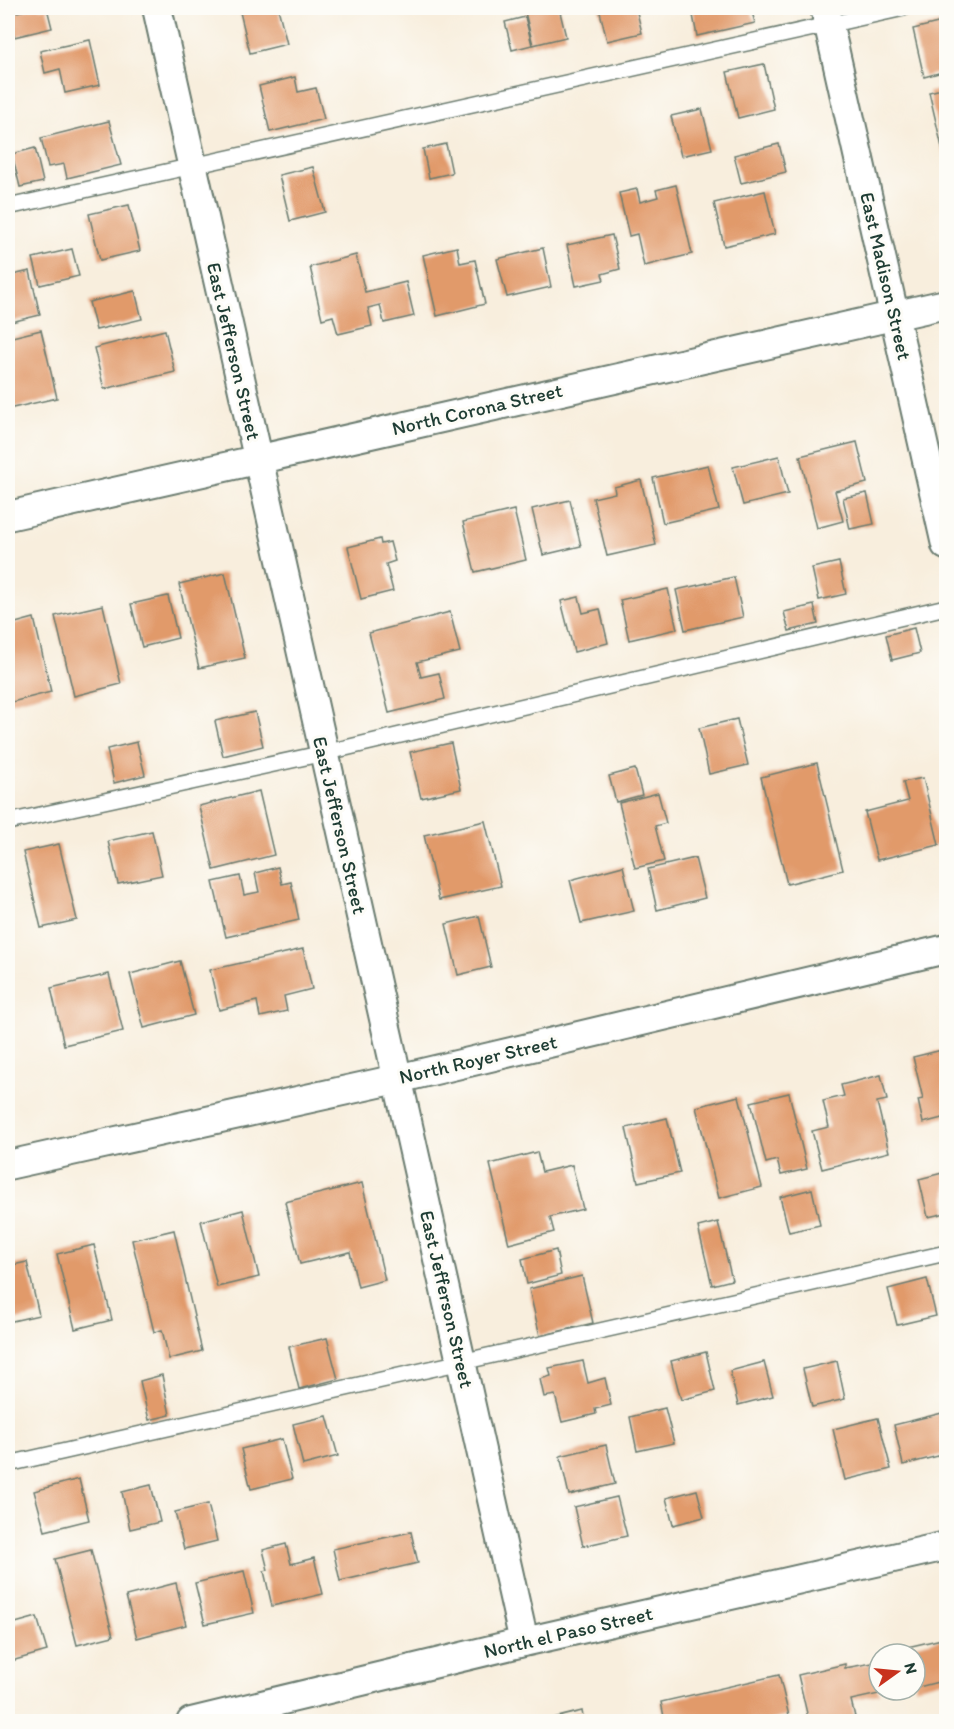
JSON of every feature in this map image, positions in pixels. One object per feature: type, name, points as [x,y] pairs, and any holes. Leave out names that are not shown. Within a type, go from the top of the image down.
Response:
[{"type":"street","name":"East Jefferson Street","points":[[158,8],[524,1642]]},
{"type":"street","name":"East Madison Street","points":[[827,16],[946,545]]},
{"type":"street","name":"North Corona Street","points":[[8,516],[946,304]]},
{"type":"street","name":"North Royer Street","points":[[8,1165],[397,1078],[946,949]]},
{"type":"street","name":"North el Paso Street","points":[[191,1722],[524,1642],[946,1546]]},
{"type":"lane","points":[[8,207],[193,166],[827,16],[904,8]]},
{"type":"lane","points":[[8,822],[324,753],[946,607]]},
{"type":"lane","points":[[8,1464],[946,1253]]},
{"type":"building","points":[[35,8],[47,8],[52,28],[14,37],[8,14]]},
{"type":"building","points":[[239,8],[278,8],[287,44],[250,53]]},
{"type":"building","points":[[524,8],[559,8],[566,37],[533,45]]},
{"type":"building","points":[[599,8],[636,8],[642,33],[607,41]]},
{"type":"building","points":[[751,8],[755,23],[697,36],[692,10]]},
{"type":"building","points":[[525,17],[532,45],[512,50],[505,22]]},
{"type":"building","points":[[946,21],[946,71],[924,77],[913,29]]},
{"type":"building","points":[[90,40],[100,85],[65,93],[60,69],[45,73],[40,51]]},
{"type":"building","points":[[764,64],[774,109],[738,118],[727,72]]},
{"type":"building","points":[[295,77],[298,92],[316,88],[324,119],[270,132],[259,86]]},
{"type":"building","points":[[946,88],[946,155],[944,156],[929,92]]},
{"type":"building","points":[[702,109],[712,149],[681,156],[671,116]]},
{"type":"building","points":[[109,121],[121,165],[67,178],[64,164],[48,167],[41,138]]},
{"type":"building","points":[[446,144],[452,173],[429,178],[423,149]]},
{"type":"building","points":[[779,144],[786,172],[741,183],[734,155]]},
{"type":"building","points":[[35,148],[43,182],[20,187],[12,154]]},
{"type":"building","points":[[313,167],[325,212],[290,221],[279,175]]},
{"type":"building","points":[[676,185],[692,254],[644,266],[637,234],[629,236],[619,193],[637,189],[640,202],[658,197],[656,190]]},
{"type":"building","points":[[765,191],[775,234],[724,246],[714,203]]},
{"type":"building","points":[[129,205],[140,251],[100,260],[89,214]]},
{"type":"building","points":[[612,235],[620,269],[602,274],[604,280],[576,286],[567,245]]},
{"type":"building","points":[[457,247],[460,263],[475,260],[485,304],[437,316],[423,255]]},
{"type":"building","points":[[543,248],[551,287],[507,297],[497,259]]},
{"type":"building","points":[[72,249],[79,276],[40,285],[33,258]]},
{"type":"building","points":[[356,255],[365,292],[406,282],[414,316],[384,323],[380,305],[368,308],[372,326],[338,334],[333,316],[322,319],[310,267]]},
{"type":"building","points":[[30,271],[40,315],[11,322],[8,306],[8,276]]},
{"type":"building","points":[[135,291],[142,319],[96,330],[89,302]]},
{"type":"building","points":[[41,330],[57,398],[8,409],[8,338]]},
{"type":"building","points":[[165,330],[175,372],[104,389],[94,348]]},
{"type":"building","points":[[857,442],[867,483],[835,491],[843,521],[817,528],[800,456]]},
{"type":"building","points":[[779,456],[788,494],[743,505],[733,467]]},
{"type":"building","points":[[708,465],[719,510],[663,523],[653,478]]},
{"type":"building","points":[[641,480],[656,545],[607,556],[593,498],[615,493],[614,487]]},
{"type":"building","points":[[867,493],[874,524],[850,529],[843,498]]},
{"type":"building","points":[[570,500],[581,546],[543,555],[532,509]]},
{"type":"building","points":[[514,510],[526,560],[475,572],[463,522]]},
{"type":"building","points":[[380,539],[381,544],[390,542],[395,561],[386,564],[393,591],[361,599],[348,547]]},
{"type":"building","points":[[839,562],[846,594],[819,600],[812,568]]},
{"type":"building","points":[[225,573],[245,658],[199,668],[179,584]]},
{"type":"building","points":[[734,577],[743,617],[685,630],[676,590]]},
{"type":"building","points":[[668,589],[677,629],[629,640],[620,600]]},
{"type":"building","points":[[168,596],[178,638],[142,647],[131,604]]},
{"type":"building","points":[[579,597],[583,613],[600,609],[608,643],[574,652],[561,601]]},
{"type":"building","points":[[103,605],[121,684],[74,696],[55,616]]},
{"type":"building","points":[[814,605],[818,624],[789,631],[784,612]]},
{"type":"building","points":[[450,612],[460,652],[417,662],[421,677],[439,673],[445,699],[389,713],[369,633]]},
{"type":"building","points":[[34,618],[51,692],[8,703],[8,625]]},
{"type":"building","points":[[914,628],[920,653],[892,660],[886,635]]},
{"type":"building","points":[[255,712],[263,746],[223,756],[215,721]]},
{"type":"building","points":[[737,719],[748,765],[709,774],[699,728]]},
{"type":"building","points":[[137,742],[145,775],[114,783],[107,749]]},
{"type":"building","points":[[451,743],[461,789],[421,798],[410,752]]},
{"type":"building","points":[[817,763],[843,870],[787,884],[761,777]]},
{"type":"building","points":[[635,769],[642,795],[616,802],[609,776]]},
{"type":"building","points":[[923,778],[939,845],[877,860],[865,812],[908,801],[903,782]]},
{"type":"building","points":[[259,791],[274,855],[214,870],[199,806]]},
{"type":"building","points":[[658,793],[666,823],[655,826],[664,861],[635,868],[619,803]]},
{"type":"building","points":[[485,821],[501,886],[439,900],[424,835]]},
{"type":"building","points":[[152,831],[162,875],[118,884],[108,841]]},
{"type":"building","points":[[59,844],[77,920],[41,928],[23,852]]},
{"type":"building","points":[[695,858],[705,898],[657,910],[648,869]]},
{"type":"building","points":[[623,866],[634,911],[581,923],[570,880]]},
{"type":"building","points":[[278,867],[282,884],[291,882],[299,920],[226,937],[213,882],[240,876],[244,895],[259,892],[255,873]]},
{"type":"building","points":[[479,916],[491,967],[458,975],[446,924]]},
{"type":"building","points":[[303,949],[312,989],[284,996],[287,1011],[260,1017],[257,1001],[219,1010],[210,970]]},
{"type":"building","points":[[180,961],[194,1015],[144,1028],[130,974]]},
{"type":"building","points":[[109,974],[123,1031],[64,1045],[51,988]]},
{"type":"building","points":[[946,1049],[946,1117],[923,1123],[918,1100],[923,1099],[913,1057]]},
{"type":"building","points":[[881,1075],[887,1100],[877,1102],[889,1152],[822,1169],[812,1131],[829,1127],[823,1101],[844,1096],[841,1085]]},
{"type":"building","points":[[789,1093],[807,1169],[781,1175],[777,1160],[766,1163],[751,1102]]},
{"type":"building","points":[[739,1096],[762,1187],[719,1198],[696,1107]]},
{"type":"building","points":[[667,1118],[680,1173],[638,1182],[626,1128]]},
{"type":"building","points":[[537,1152],[542,1172],[572,1165],[583,1209],[550,1217],[554,1232],[509,1244],[490,1164]]},
{"type":"building","points":[[946,1172],[946,1213],[928,1217],[919,1179]]},
{"type":"building","points":[[362,1183],[385,1280],[358,1287],[350,1252],[300,1264],[285,1202]]},
{"type":"building","points":[[812,1189],[820,1225],[789,1232],[780,1197]]},
{"type":"building","points":[[243,1210],[259,1277],[217,1287],[201,1221]]},
{"type":"building","points":[[718,1222],[732,1280],[712,1285],[698,1227]]},
{"type":"building","points":[[174,1230],[202,1351],[169,1359],[162,1330],[154,1332],[132,1240]]},
{"type":"building","points":[[94,1245],[112,1320],[75,1329],[57,1254]]},
{"type":"building","points":[[556,1250],[561,1275],[527,1284],[522,1259]]},
{"type":"building","points":[[27,1262],[39,1315],[8,1322],[8,1266]]},
{"type":"building","points":[[582,1276],[593,1323],[540,1336],[529,1289]]},
{"type":"building","points":[[927,1279],[936,1316],[897,1325],[888,1289]]},
{"type":"building","points":[[327,1338],[338,1379],[299,1389],[289,1347]]},
{"type":"building","points":[[706,1352],[715,1391],[681,1400],[671,1361]]},
{"type":"building","points":[[583,1361],[588,1383],[605,1378],[611,1405],[595,1409],[596,1414],[562,1422],[555,1395],[544,1397],[540,1379],[551,1376],[549,1368]]},
{"type":"building","points":[[837,1361],[845,1399],[812,1407],[803,1369]]},
{"type":"building","points":[[764,1362],[773,1396],[738,1405],[730,1371]]},
{"type":"building","points":[[162,1375],[170,1415],[149,1420],[140,1381]]},
{"type":"building","points":[[665,1408],[674,1443],[637,1451],[630,1417]]},
{"type":"building","points":[[946,1412],[946,1454],[903,1465],[894,1425]]},
{"type":"building","points":[[327,1416],[338,1456],[303,1465],[293,1424]]},
{"type":"building","points":[[878,1418],[891,1469],[845,1480],[833,1429]]},
{"type":"building","points":[[282,1439],[292,1479],[251,1489],[241,1449]]},
{"type":"building","points":[[606,1445],[615,1484],[569,1495],[560,1456]]},
{"type":"building","points":[[79,1479],[89,1520],[45,1531],[34,1491]]},
{"type":"building","points":[[151,1485],[160,1522],[130,1529],[122,1492]]},
{"type":"building","points":[[697,1490],[704,1517],[673,1525],[666,1498]]},
{"type":"building","points":[[617,1497],[627,1536],[583,1546],[574,1507]]},
{"type":"building","points":[[208,1504],[217,1541],[184,1549],[175,1512]]},
{"type":"building","points":[[411,1532],[418,1563],[340,1581],[333,1549]]},
{"type":"building","points":[[286,1544],[291,1564],[314,1558],[323,1594],[272,1606],[264,1571],[268,1570],[263,1550]]},
{"type":"building","points":[[91,1550],[113,1636],[77,1645],[55,1559]]},
{"type":"building","points":[[244,1571],[254,1613],[205,1624],[195,1583]]},
{"type":"building","points":[[176,1583],[186,1625],[137,1638],[126,1596]]},
{"type":"building","points":[[37,1617],[47,1651],[8,1662],[8,1625]]},
{"type":"building","points":[[946,1638],[946,1680],[927,1685],[927,1642]]},
{"type":"building","points":[[845,1664],[845,1668],[867,1664],[867,1697],[851,1700],[855,1717],[837,1722],[809,1722],[798,1675]]},
{"type":"building","points":[[779,1675],[789,1716],[765,1722],[665,1722],[661,1702]]},
{"type":"building","points":[[582,1711],[584,1722],[541,1722],[541,1721]]}]
